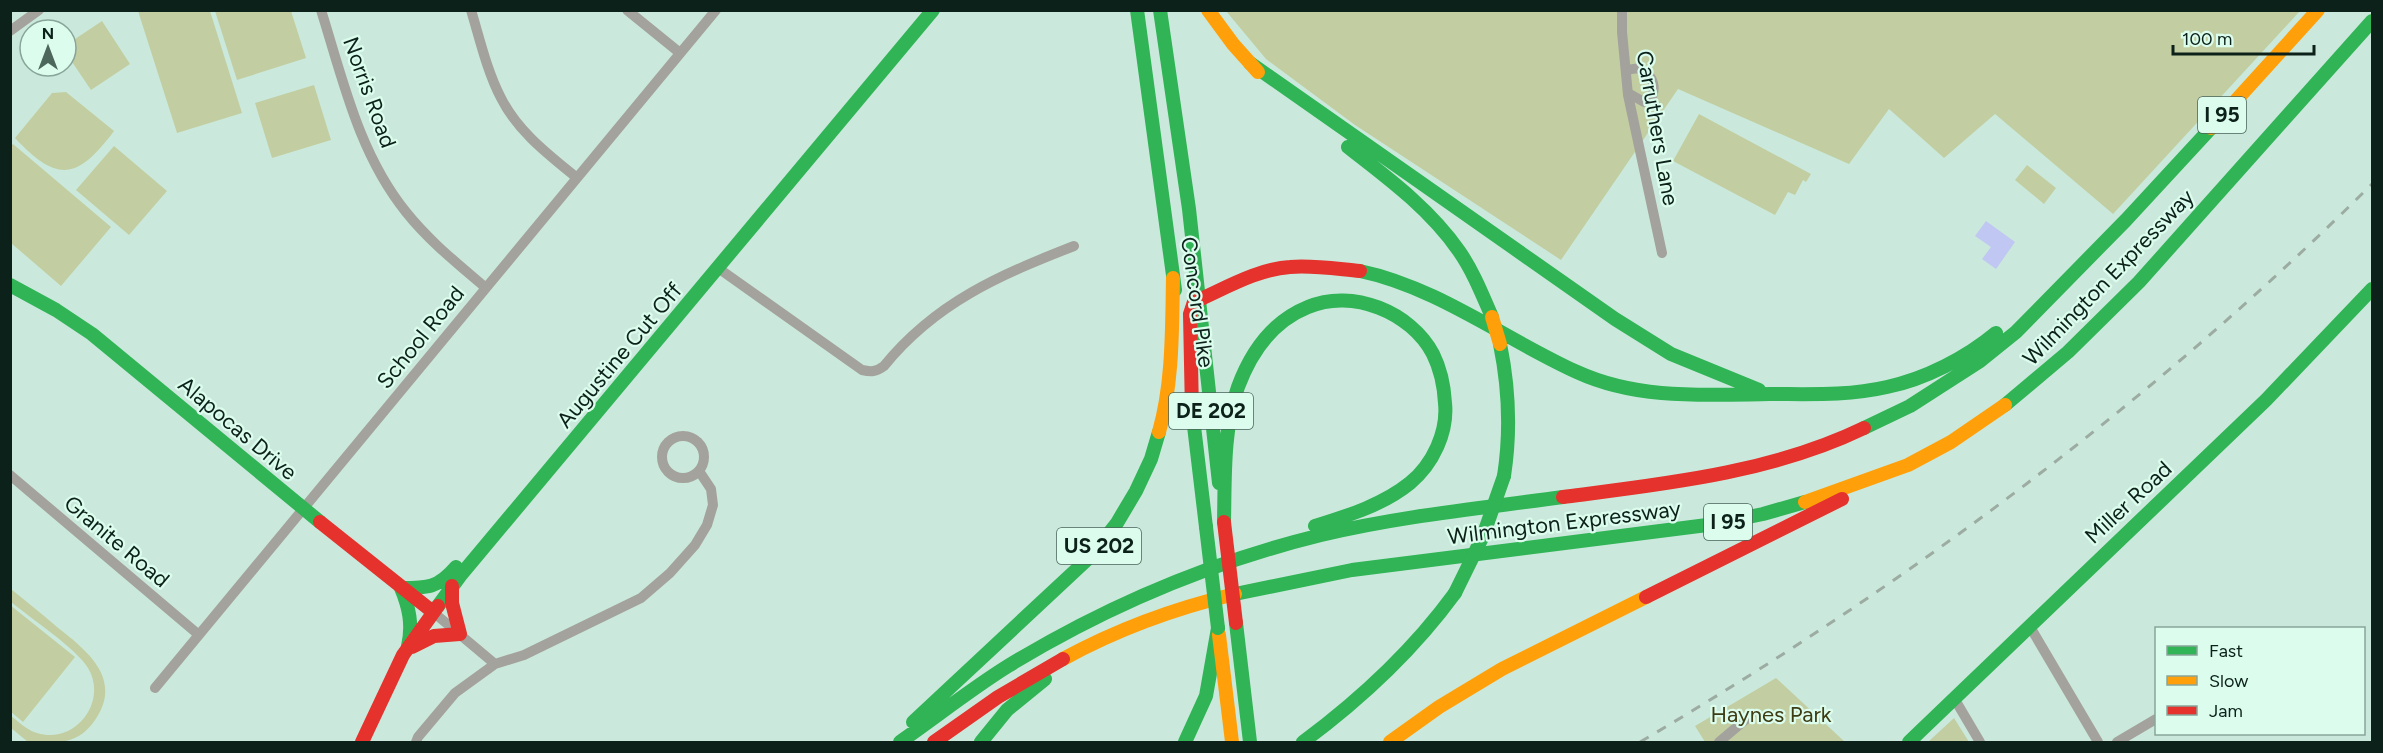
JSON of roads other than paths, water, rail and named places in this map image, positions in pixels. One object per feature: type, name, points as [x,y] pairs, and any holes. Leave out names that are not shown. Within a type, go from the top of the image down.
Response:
[{"type":"main road","name":"Concord Pike","points":[[1137,10],[1192,412],[1232,742]]},
{"type":"main road","name":"Concord Pike","points":[[1160,10],[1186,188],[1250,742]]},
{"type":"main road","points":[[1208,10],[1221,30],[1250,63],[1292,104],[1400,188],[1443,230],[1471,270],[1492,317],[1500,344],[1510,403],[1508,452],[1504,476],[1485,533],[1455,593],[1425,633],[1394,667],[1352,705],[1303,742]]},
{"type":"main road","name":"Wilmington Expressway","points":[[900,742],[1007,667],[1098,616],[1192,575],[1242,557],[1354,527],[1438,513],[1706,478],[1809,450],[1854,433],[1910,406],[1980,361],[2016,332],[2126,220],[2318,10]]},
{"type":"main road","name":"Augustine Cut Off","points":[[362,742],[406,650],[452,586],[718,268],[926,13]]},
{"type":"main road","name":"Wilmington Expressway","points":[[934,742],[989,703],[1064,658],[1115,634],[1187,608],[1244,591],[1318,576],[1733,521],[1799,504],[1906,466],[1999,412],[2088,333],[2163,255],[2373,21]]},
{"type":"main road","points":[[1250,63],[1661,349],[1742,384],[1774,395]]},
{"type":"main road","points":[[1192,412],[1190,314],[1194,302],[1259,274],[1288,267],[1362,271],[1415,288],[1579,373],[1619,386],[1663,394],[1845,394],[1889,387],[1933,372],[1983,344],[2022,314],[2095,241],[2126,220]]},
{"type":"main road","name":"US 202","points":[[892,742],[976,661],[1091,556],[1116,525],[1150,459],[1165,409],[1172,355],[1173,278]]},
{"type":"main road","name":"Alapocas Drive","points":[[10,285],[56,310],[92,334],[433,612]]},
{"type":"main road","name":"Miller Road","points":[[1909,742],[2266,400],[2373,289]]},
{"type":"main road","points":[[1130,602],[1238,550],[1320,524],[1381,501],[1411,482],[1427,465],[1438,446],[1446,420],[1444,380],[1430,347],[1417,331],[1386,309],[1372,304],[1344,301],[1323,303],[1300,310],[1271,331],[1251,359],[1230,415],[1227,430],[1224,522]]},
{"type":"main road","points":[[1390,742],[1439,707],[1502,669],[1906,466]]},
{"type":"main road","points":[[406,650],[411,637],[410,620],[407,602],[401,588],[428,589],[440,583],[459,564],[472,562]]},
{"type":"main road","points":[[406,650],[432,635],[460,634],[452,603],[452,586]]},
{"type":"main road","points":[[981,742],[1007,710],[1050,675],[1187,608]]},
{"type":"main road","points":[[1185,742],[1206,696],[1218,628]]},
{"type":"street","points":[[10,31],[39,10]]},
{"type":"street","name":"Norris Road","points":[[321,10],[355,120],[383,178],[415,223],[486,288]]},
{"type":"street","points":[[471,10],[495,84],[509,112],[530,138],[577,178]]},
{"type":"street","points":[[627,10],[680,53]]},
{"type":"street","name":"School Road","points":[[155,688],[716,10]]},
{"type":"street","name":"Carruthers Lane","points":[[1622,10],[1621,24],[1628,93],[1662,253]]},
{"type":"street","points":[[1626,71],[1633,68],[1644,70],[1652,79],[1655,89],[1650,99],[1644,102],[1628,93]]},
{"type":"street","points":[[718,268],[862,370],[871,372],[884,366],[929,321],[981,286],[1008,272],[1074,246]]},
{"type":"street","points":[[680,436],[696,441],[701,446],[704,457],[699,471],[685,478],[671,474],[663,463],[662,455],[666,445],[680,436]]},
{"type":"street","points":[[416,742],[455,693],[495,664],[524,655],[641,598],[670,573],[695,545],[707,525],[713,505],[711,489],[699,471]]},
{"type":"street","name":"Granite Road","points":[[10,475],[199,636]]},
{"type":"street","points":[[433,612],[495,664]]},
{"type":"street","points":[[2029,625],[2098,742]]},
{"type":"street","points":[[1954,698],[1980,742]]},
{"type":"street","points":[[1719,742],[1751,715]]},
{"type":"street","points":[[2116,742],[2155,720]]},
{"type":"water","points":[[1986,221],[2015,242],[1996,269],[1982,259],[1991,247],[1975,236]]},
{"type":"railway","points":[[1640,742],[1835,620],[1930,555],[2023,486],[2203,341],[2289,264],[2372,184]]},
{"type":"park label","name":"Haynes Park","points":[[1771,714]]}]
